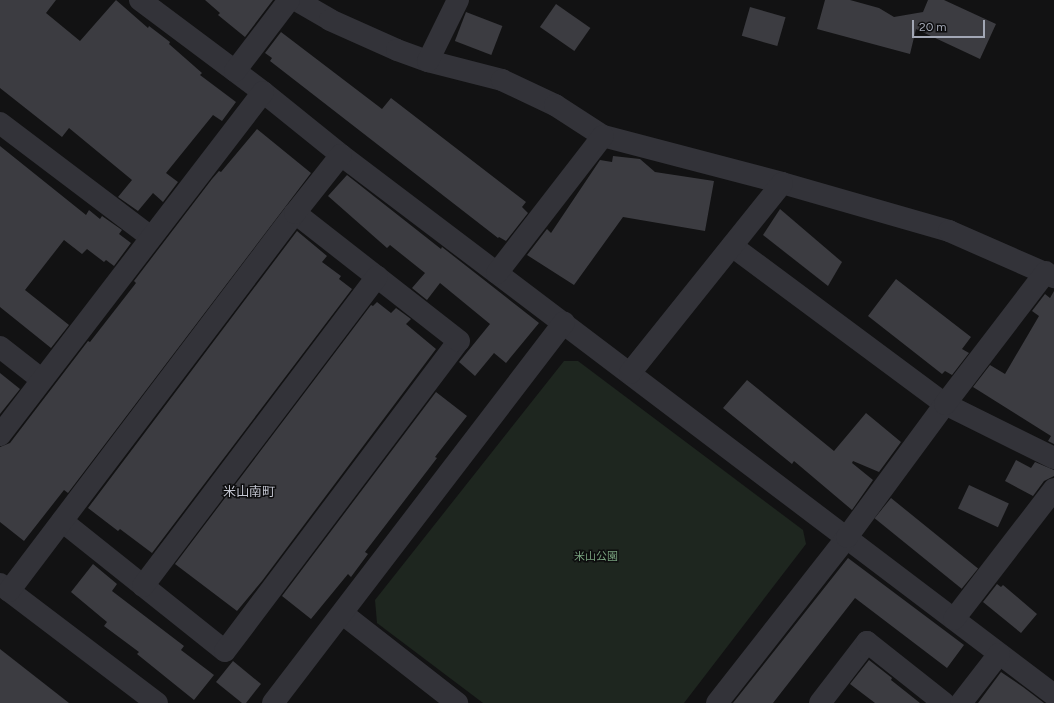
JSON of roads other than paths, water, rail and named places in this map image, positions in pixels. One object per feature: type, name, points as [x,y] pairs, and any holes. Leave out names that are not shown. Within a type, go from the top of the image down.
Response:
[{"type":"street","points":[[140,0],[235,71],[341,155],[1054,695]]},
{"type":"street","points":[[235,71],[289,0]]},
{"type":"street","points":[[296,0],[368,38],[428,61],[502,80],[555,105],[603,136],[782,183],[949,231],[1050,275],[945,404],[847,537],[718,703]]},
{"type":"street","points":[[428,61],[458,0]]},
{"type":"street","points":[[0,435],[41,379],[262,92]]},
{"type":"street","points":[[0,123],[151,237]]},
{"type":"street","points":[[497,273],[603,136]]},
{"type":"street","points":[[157,703],[5,588],[62,521],[295,213],[341,155]]},
{"type":"street","points":[[630,373],[782,183]]},
{"type":"street","points":[[62,521],[225,651],[459,340],[295,213]]},
{"type":"street","points":[[732,246],[945,404],[1054,458]]},
{"type":"street","points":[[143,586],[377,277]]},
{"type":"street","points":[[273,703],[343,614],[564,323]]},
{"type":"street","points":[[0,347],[41,379]]},
{"type":"street","points":[[954,619],[1054,489]]},
{"type":"street","points":[[343,614],[457,703]]},
{"type":"street","points":[[820,703],[867,642],[944,703]]},
{"type":"street","points":[[961,703],[999,654]]},
{"type":"district","name":"米山南町","points":[[249,492]]},
{"type":"park label","name":"米山公園","points":[[596,557]]}]
